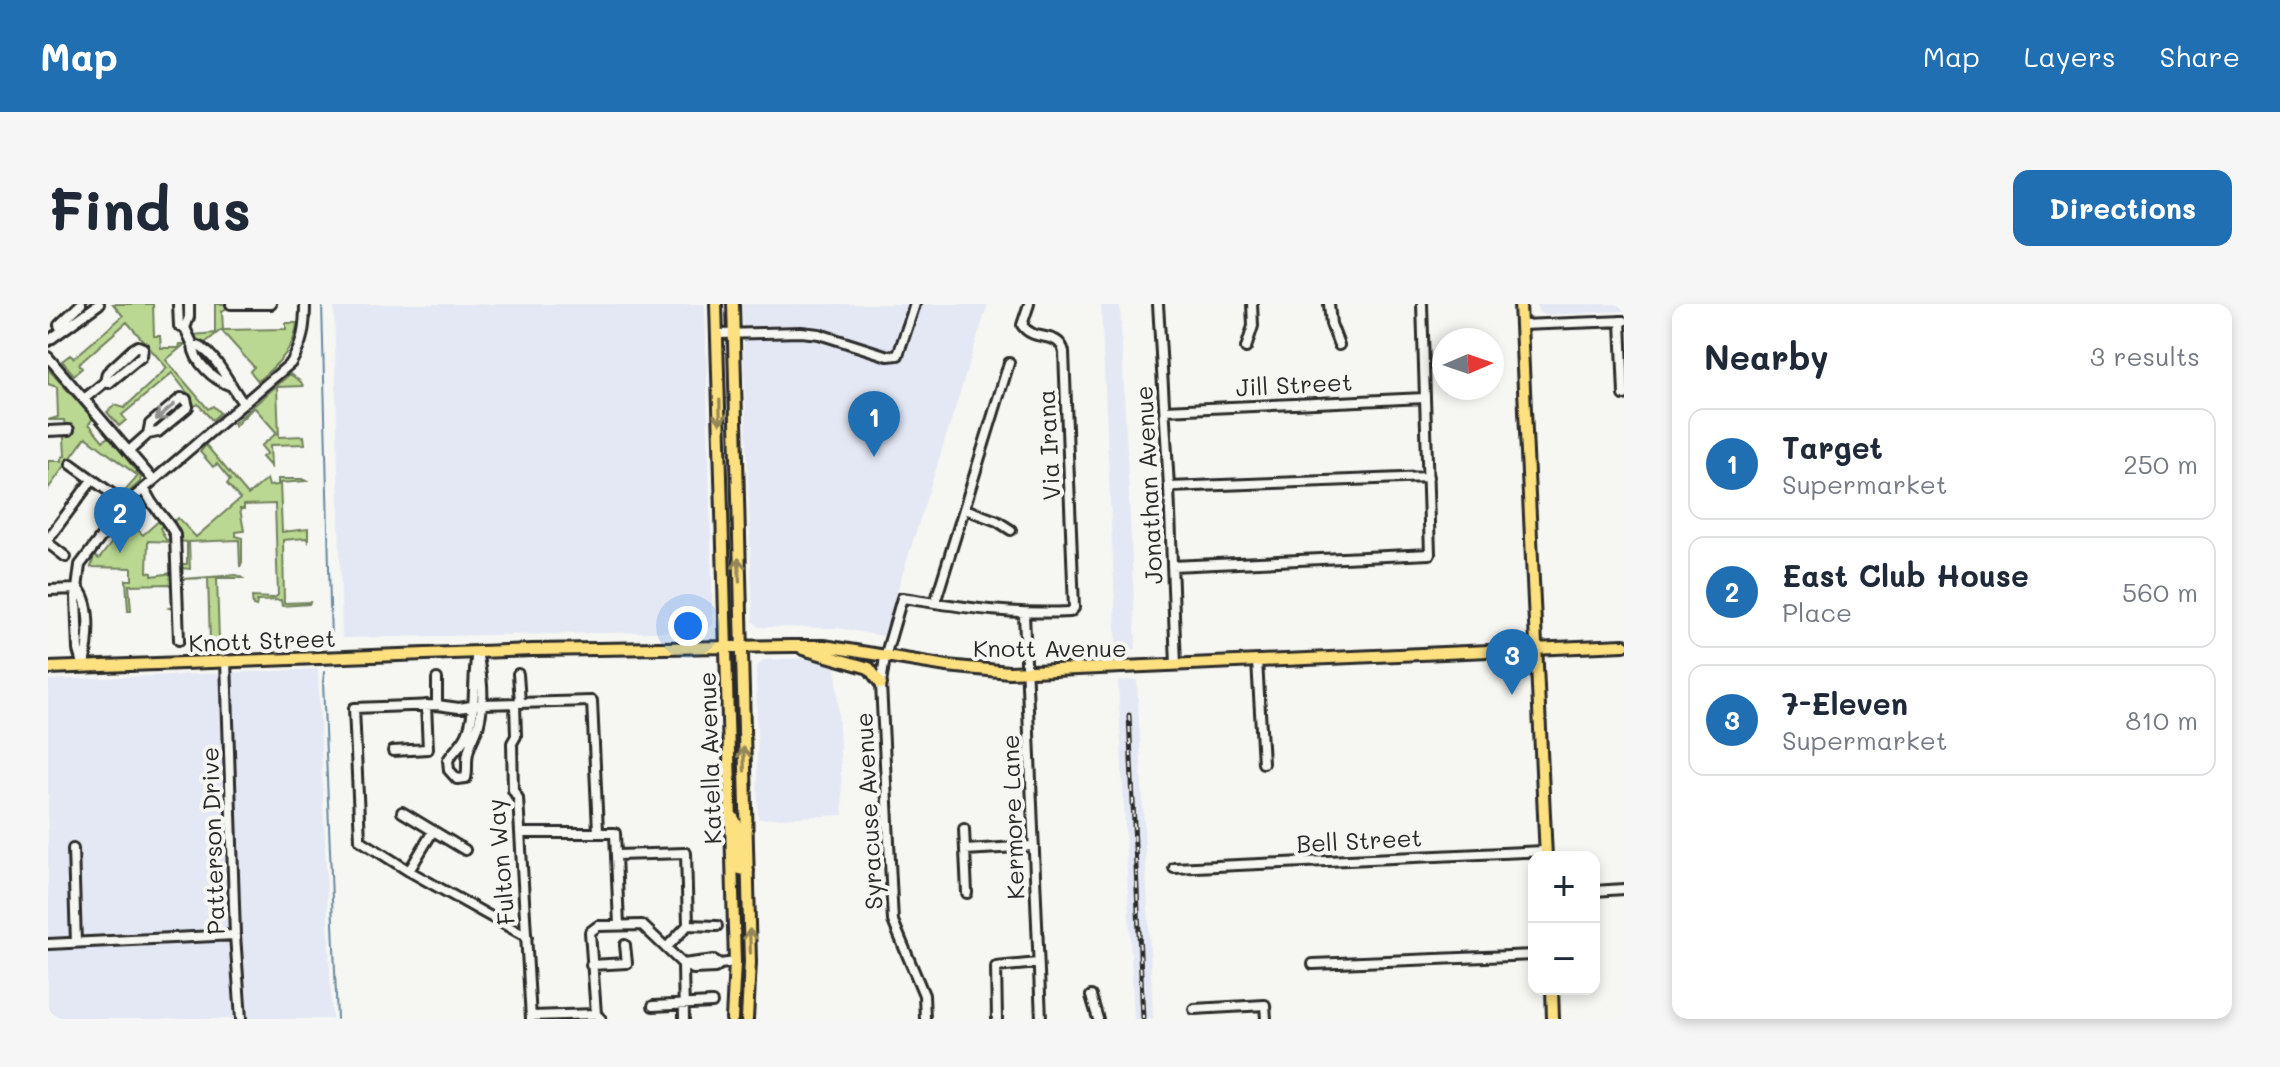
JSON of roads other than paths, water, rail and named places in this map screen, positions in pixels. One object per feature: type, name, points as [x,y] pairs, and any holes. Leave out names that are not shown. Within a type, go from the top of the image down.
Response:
[{"type":"main road","name":"Katella Avenue","points":[[716,304],[735,962],[732,1019]]},
{"type":"main road","name":"Katella Avenue","points":[[733,304],[750,962],[747,1019]]},
{"type":"main road","points":[[1520,304],[1546,851]]},
{"type":"main road","name":"Knott Avenue","points":[[477,652],[824,646],[947,666],[1009,672],[1624,645]]},
{"type":"main road","points":[[793,646],[869,668],[881,684]]},
{"type":"main road","name":"Knott Street","points":[[48,668],[477,652]]},
{"type":"main road","points":[[731,812],[739,829],[740,869],[748,871]]},
{"type":"main road","points":[[1552,995],[1553,1019]]},
{"type":"street","points":[[61,329],[59,325],[62,320],[81,304]]},
{"type":"street","points":[[48,341],[99,304]]},
{"type":"street","points":[[178,304],[179,326],[185,328]]},
{"type":"street","points":[[189,304],[185,328],[193,345],[204,349],[225,373],[229,385],[243,403]]},
{"type":"street","points":[[231,304],[271,304]]},
{"type":"street","points":[[83,667],[87,649],[86,598],[79,589],[80,565],[126,504],[291,363],[300,349],[305,330],[305,304]]},
{"type":"street","points":[[718,334],[819,334],[888,356],[898,355],[915,304]]},
{"type":"street","name":"Via Irana","points":[[1024,614],[1070,612],[1075,603],[1064,352],[1062,342],[1057,338],[1027,332],[1022,325],[1029,304]]},
{"type":"street","name":"Jonathan Avenue","points":[[1158,304],[1176,665]]},
{"type":"street","points":[[1246,348],[1253,326],[1252,304]]},
{"type":"street","points":[[1329,304],[1331,324],[1339,345]]},
{"type":"street","points":[[1172,566],[1430,554],[1422,304]]},
{"type":"street","points":[[1521,325],[1622,321],[1624,395]]},
{"type":"street","points":[[84,399],[105,382],[107,373],[133,349],[138,346],[143,348],[142,356],[116,379],[105,382]]},
{"type":"street","points":[[48,358],[153,480]]},
{"type":"street","points":[[1009,363],[935,603],[986,612],[1024,614]]},
{"type":"street","points":[[129,451],[188,407],[186,399],[181,398],[150,424],[148,434]]},
{"type":"street","name":"Jill Street","points":[[1165,410],[1425,398]]},
{"type":"street","points":[[48,431],[69,430]]},
{"type":"street","points":[[71,464],[126,504]]},
{"type":"street","points":[[1169,487],[1428,477]]},
{"type":"street","points":[[66,557],[48,541],[92,480]]},
{"type":"street","points":[[145,488],[147,496],[168,521],[175,535],[179,640]]},
{"type":"street","points":[[965,509],[1011,530]]},
{"type":"street","points":[[48,590],[79,589]]},
{"type":"street","name":"Syracuse Avenue","points":[[925,1019],[924,995],[893,921],[881,684],[885,657],[902,598],[935,603]]},
{"type":"street","name":"Kermore Lane","points":[[1024,614],[1041,1019]]},
{"type":"street","points":[[464,748],[476,735],[478,706],[473,677],[477,652]]},
{"type":"street","name":"Patterson Drive","points":[[226,660],[235,935],[241,1019]]},
{"type":"street","points":[[1257,661],[1263,763]]},
{"type":"street","name":"Fulton Way","points":[[518,674],[516,736],[512,743],[513,790],[518,798],[531,1018]]},
{"type":"street","points":[[437,679],[437,705]]},
{"type":"street","points":[[527,937],[360,840],[354,708],[437,705],[459,708],[592,701],[598,831]]},
{"type":"street","points":[[393,751],[428,749],[426,705]]},
{"type":"street","points":[[402,812],[465,850]]},
{"type":"street","points":[[964,829],[967,893]]},
{"type":"street","points":[[409,871],[433,831]]},
{"type":"street","points":[[520,833],[615,833],[619,925]]},
{"type":"street","points":[[965,850],[1034,846]]},
{"type":"street","points":[[73,849],[76,943]]},
{"type":"street","points":[[616,855],[686,853],[688,925],[666,948]]},
{"type":"street","name":"Bell Street","points":[[1174,868],[1528,855]]},
{"type":"street","points":[[1600,891],[1624,889]]},
{"type":"street","points":[[531,1018],[598,1016],[590,932],[598,926],[642,925],[683,964],[693,969],[715,968],[735,962]]},
{"type":"street","points":[[688,925],[717,926]]},
{"type":"street","points":[[48,944],[235,935]]},
{"type":"street","points":[[591,965],[627,963],[625,945]]},
{"type":"street","points":[[1313,964],[1528,955]]},
{"type":"street","points":[[997,1019],[996,967],[1038,963]]},
{"type":"street","points":[[683,964],[684,1019]]},
{"type":"street","points":[[1091,996],[1098,1019]]},
{"type":"street","points":[[653,1006],[712,1003]]},
{"type":"street","points":[[1194,1009],[1265,1005],[1266,1019]]},
{"type":"waterway","points":[[322,304],[331,641]]},
{"type":"waterway","points":[[324,672],[337,1019]]},
{"type":"railway","points":[[1129,715],[1143,1019]]},
{"type":"place","name":"Target","points":[[874,457]]},
{"type":"place","name":"East Club House","points":[[120,553]]},
{"type":"place","name":"7-Eleven","points":[[1512,695]]}]
